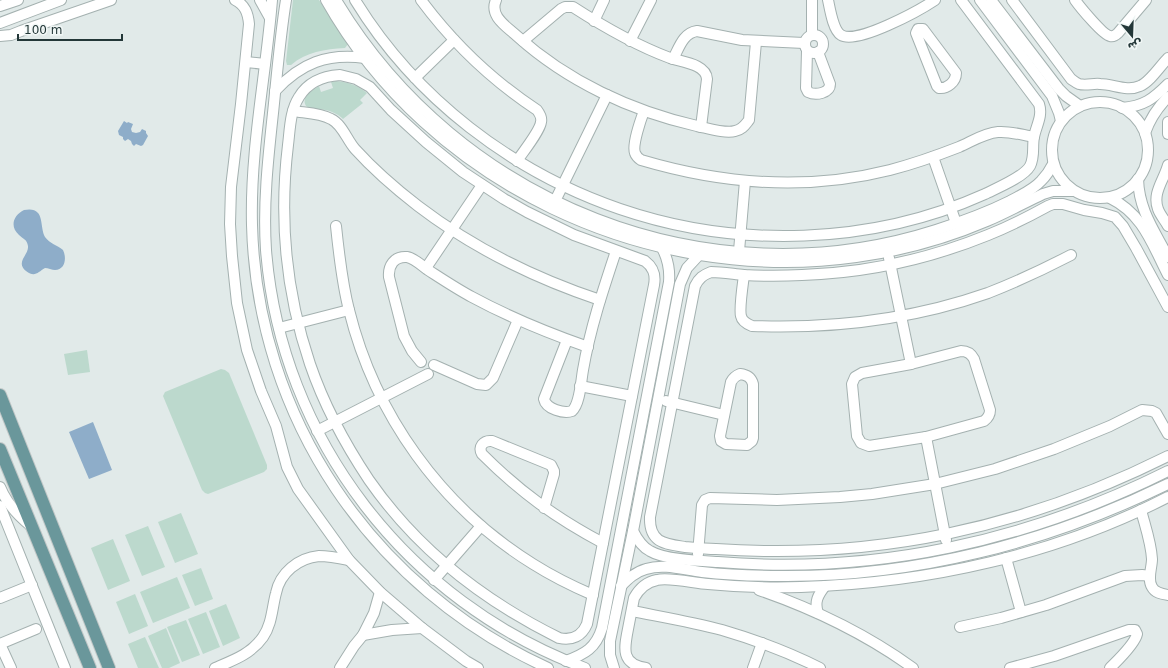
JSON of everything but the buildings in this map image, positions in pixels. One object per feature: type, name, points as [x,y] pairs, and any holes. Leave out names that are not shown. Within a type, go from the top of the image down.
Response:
[{"type":"main road","points":[[0,395],[109,668]]},
{"type":"main road","points":[[0,449],[90,668]]},
{"type":"street","points":[[0,6],[18,0]]},
{"type":"street","points":[[0,23],[61,0]]},
{"type":"street","points":[[0,36],[11,35],[111,0]]},
{"type":"street","points":[[235,0],[244,7],[249,19],[246,62],[232,181],[230,211],[232,256],[237,303],[247,350],[276,426],[285,461],[298,489],[349,560],[380,592],[466,665],[478,668]]},
{"type":"street","points":[[260,0],[270,18]]},
{"type":"street","points":[[272,0],[253,168],[253,251],[257,282],[268,338],[280,378],[296,417],[318,460],[347,506],[381,548],[414,581],[440,603],[484,634],[513,651],[548,668]]},
{"type":"street","points":[[286,0],[266,172],[265,224],[268,270],[280,331],[295,381],[318,431],[344,478],[364,506],[395,542],[434,580],[452,595],[491,622],[520,639],[566,661],[585,668]]},
{"type":"street","points":[[326,0],[341,25],[365,58],[405,104],[427,125],[462,154],[500,180],[553,209],[621,236],[662,248],[699,255],[762,262],[794,262],[848,258],[887,252],[963,231],[1005,213],[1029,196],[1048,173],[1053,164]]},
{"type":"street","points":[[336,0],[358,35],[399,86],[446,131],[472,151],[526,186],[555,201],[590,217],[626,230],[649,236],[701,247],[740,252],[802,253],[834,251],[865,247],[911,237],[956,223],[1029,196],[1053,191],[1073,191]]},
{"type":"street","points":[[355,0],[377,33],[395,56],[438,101],[463,122],[517,161],[563,186],[620,209],[650,218],[703,229],[771,236],[832,234],[862,230],[922,217],[975,198],[998,188],[1026,172],[1033,158],[1034,137],[1040,113],[1039,104],[961,0]]},
{"type":"street","points":[[421,0],[454,40],[489,74],[516,96],[537,110],[540,114],[540,128],[517,161]]},
{"type":"street","points":[[496,0],[494,8],[496,16],[523,41],[560,69],[580,81],[607,95],[644,111],[701,127],[730,132],[741,129],[749,120],[756,42]]},
{"type":"street","points":[[594,21],[604,0]]},
{"type":"street","points":[[630,41],[651,0]]},
{"type":"street","points":[[812,0],[812,35]]},
{"type":"street","points":[[828,0],[837,32],[846,37],[851,37],[881,28],[910,15],[935,0]]},
{"type":"street","points":[[980,0],[1052,96],[1061,121]]},
{"type":"street","points":[[991,0],[1059,90],[1080,106]]},
{"type":"street","points":[[1012,0],[1071,79],[1079,84],[1105,84],[1128,89],[1142,86],[1168,58]]},
{"type":"street","points":[[1078,1],[1105,33],[1115,36],[1146,0]]},
{"type":"street","points":[[35,26],[41,7]]},
{"type":"street","points":[[523,41],[565,7],[573,7],[594,21],[630,41],[673,59],[699,67],[705,72],[707,79],[701,127]]},
{"type":"street","points":[[910,15],[918,29],[922,29],[956,73],[955,80],[942,89],[937,86],[916,33],[918,29]]},
{"type":"street","points":[[673,59],[686,36],[697,31],[728,38],[806,47],[813,54],[821,50],[823,46],[822,39],[816,35],[808,36],[805,39],[806,47],[806,88],[808,92],[813,94],[826,92],[830,86],[818,52]]},
{"type":"street","points":[[415,78],[454,40]]},
{"type":"street","points":[[275,91],[294,73],[316,62],[340,56],[365,58]]},
{"type":"street","points":[[246,62],[265,64]]},
{"type":"street","points":[[336,75],[348,76],[356,79],[370,87],[391,110],[426,142],[450,162],[482,185],[527,212],[574,235],[645,261],[652,269],[655,279],[604,543],[587,624],[581,634],[576,637],[565,639],[542,629],[508,610],[476,589],[446,565],[413,534],[383,499],[357,461],[335,422],[317,383],[308,357],[298,323],[288,276],[284,229],[284,206],[286,158],[293,111],[299,96],[310,84],[317,80],[336,75]]},
{"type":"street","points":[[1145,133],[1152,116],[1164,97],[1168,84]]},
{"type":"street","points":[[555,201],[607,95]]},
{"type":"street","points":[[1122,108],[1141,105],[1164,97]]},
{"type":"street","points":[[1101,102],[1122,108],[1136,118],[1145,133],[1148,145],[1147,158],[1145,166],[1138,179],[1126,191],[1110,198],[1090,198],[1073,191],[1060,179],[1053,164],[1051,155],[1053,138],[1056,130],[1061,121],[1080,106],[1101,102]]},
{"type":"street","points":[[293,111],[324,116],[335,121],[352,146],[386,179],[418,206],[452,230],[520,268],[563,287],[600,300]]},
{"type":"street","points":[[644,111],[634,145],[634,152],[638,158],[703,176],[745,181],[793,183],[840,179],[887,170],[933,157],[996,132],[1010,132],[1034,137]]},
{"type":"street","points":[[1168,122],[1168,134]]},
{"type":"street","points":[[933,157],[956,223]]},
{"type":"street","points":[[1168,165],[1158,189],[1156,202],[1158,209],[1168,226]]},
{"type":"street","points":[[1138,179],[1145,222],[1168,275]]},
{"type":"street","points":[[740,252],[745,181]]},
{"type":"street","points":[[426,268],[482,185]]},
{"type":"street","points":[[1110,198],[1125,206],[1145,222],[1168,257]]},
{"type":"street","points":[[1168,307],[1150,271],[1119,221],[1110,214],[1084,210],[1063,204],[1053,204],[999,230],[955,247],[890,265],[824,274],[773,276],[711,272],[706,274],[695,286],[649,524],[655,537],[668,545],[740,551],[781,552],[822,550],[905,542],[945,535],[999,522],[1064,502],[1103,487],[1168,456]]},
{"type":"street","points":[[574,235],[580,221]]},
{"type":"street","points":[[336,226],[348,310],[368,370],[381,398],[401,434],[442,488],[481,526],[534,565],[593,595]]},
{"type":"street","points":[[566,661],[580,655],[590,648],[597,639],[602,628],[669,282],[670,273],[666,255],[662,248]]},
{"type":"street","points":[[567,340],[544,402],[548,407],[565,412],[572,411],[577,405],[588,346],[600,300],[616,251]]},
{"type":"street","points":[[887,252],[911,364]]},
{"type":"street","points":[[614,668],[610,655],[610,641],[633,531],[680,284],[688,268],[699,255]]},
{"type":"street","points":[[744,275],[740,312],[745,322],[752,326],[812,327],[864,322],[901,316],[945,306],[988,292],[1044,269],[1071,255]]},
{"type":"street","points":[[428,374],[420,370],[421,362],[412,351],[404,336],[389,277],[390,266],[393,262],[402,257],[412,259],[471,296],[518,320],[567,340],[588,346]]},
{"type":"street","points":[[268,338],[298,323],[348,310]]},
{"type":"street","points":[[434,365],[477,384],[486,384],[493,378],[518,320]]},
{"type":"street","points":[[646,325],[660,328]]},
{"type":"street","points":[[961,351],[969,352],[974,359],[990,410],[989,417],[984,421],[926,437],[869,446],[861,443],[857,436],[852,384],[855,377],[862,373],[911,364],[961,351]]},
{"type":"street","points":[[318,431],[434,370],[432,360],[429,359],[421,362]]},
{"type":"street","points":[[740,374],[745,374],[753,384],[753,438],[750,444],[744,446],[726,444],[721,441],[720,436],[724,415],[733,378],[740,374]]},
{"type":"street","points":[[580,386],[632,396]]},
{"type":"street","points":[[658,398],[724,415]]},
{"type":"street","points":[[698,561],[702,505],[705,500],[710,498],[777,500],[808,499],[872,494],[935,484],[995,469],[1039,455],[1082,438],[1147,409],[1156,413],[1168,434]]},
{"type":"street","points":[[926,437],[948,548]]},
{"type":"street","points":[[544,508],[554,474],[551,465],[492,441],[489,440],[484,442],[480,449],[482,454],[512,483],[544,508],[579,530],[604,543]]},
{"type":"street","points":[[633,531],[642,546],[657,555],[698,561],[734,564],[805,564],[877,559],[948,548],[1019,531],[1084,508],[1168,471]]},
{"type":"street","points":[[622,586],[636,573],[655,567],[736,575],[808,576],[844,574],[915,566],[951,560],[993,550],[1055,531],[1120,507],[1168,484]]},
{"type":"street","points":[[0,487],[11,508],[31,526]]},
{"type":"street","points":[[646,668],[634,665],[630,662],[624,646],[634,598],[642,586],[648,582],[663,579],[752,587],[825,586],[871,583],[916,577],[962,569],[1050,545],[1093,530],[1168,497]]},
{"type":"street","points":[[0,506],[66,668]]},
{"type":"street","points":[[1084,508],[1093,530]]},
{"type":"street","points":[[1141,510],[1152,554],[1150,576],[1151,586],[1158,593],[1168,595]]},
{"type":"street","points":[[434,580],[481,526]]},
{"type":"street","points":[[216,668],[249,652],[263,637],[269,626],[277,588],[281,580],[290,569],[302,560],[320,556],[349,560]]},
{"type":"street","points":[[1006,558],[1022,612]]},
{"type":"street","points":[[960,627],[1022,612],[1070,597],[1125,576],[1150,576]]},
{"type":"street","points":[[0,598],[32,585]]},
{"type":"street","points":[[818,613],[816,602],[825,586]]},
{"type":"street","points":[[752,587],[818,613],[848,628],[878,645],[913,668]]},
{"type":"street","points":[[340,668],[354,646],[364,635],[374,613],[380,592]]},
{"type":"street","points":[[632,611],[721,630],[762,643],[820,668]]},
{"type":"street","points":[[484,634],[491,622]]},
{"type":"street","points":[[364,635],[392,630],[422,628]]},
{"type":"street","points":[[11,668],[0,644],[36,629]]},
{"type":"street","points":[[1010,668],[1054,656],[1131,629],[1136,632],[1136,637],[1110,668]]},
{"type":"street","points":[[1112,636],[1121,642],[1124,653]]},
{"type":"street","points":[[753,668],[762,643]]},
{"type":"green space","points":[[293,0],[319,0],[348,44],[345,48],[330,49],[309,54],[291,65],[287,65],[286,61]]},
{"type":"green space","points":[[336,81],[352,84],[367,93],[360,100],[363,103],[343,119],[337,114],[326,110],[313,109],[306,106],[305,100],[310,92],[319,86],[321,92],[333,88],[331,82]]},
{"type":"green space","points":[[87,350],[90,372],[68,375],[64,354]]},
{"type":"green space","points":[[221,369],[229,373],[267,465],[267,469],[264,472],[208,494],[202,490],[163,396],[165,392]]},
{"type":"green space","points":[[181,513],[198,554],[175,563],[158,522]]},
{"type":"green space","points":[[148,526],[165,567],[142,576],[125,535]]},
{"type":"green space","points":[[113,539],[130,581],[108,590],[91,548]]},
{"type":"green space","points":[[201,568],[213,599],[195,606],[182,575]]},
{"type":"green space","points":[[177,577],[190,608],[153,623],[140,592]]},
{"type":"green space","points":[[135,594],[148,626],[129,634],[116,602]]},
{"type":"green space","points":[[226,604],[240,638],[223,646],[209,611]]},
{"type":"green space","points":[[206,612],[220,647],[203,654],[188,619]]},
{"type":"green space","points":[[186,620],[200,655],[182,662],[167,627]]},
{"type":"green space","points":[[166,628],[180,663],[169,668],[162,668],[148,636]]},
{"type":"green space","points":[[145,637],[159,668],[138,668],[128,644]]},
{"type":"water","points":[[124,121],[133,124],[131,129],[132,132],[140,132],[142,129],[146,131],[148,136],[143,145],[141,146],[136,144],[134,146],[131,141],[128,139],[125,141],[123,137],[119,135],[118,131]]},
{"type":"water","points":[[24,210],[36,211],[39,214],[45,237],[63,250],[65,260],[61,268],[55,270],[45,268],[38,273],[32,274],[23,268],[22,262],[28,246],[26,240],[16,232],[14,228],[14,221],[15,218]]},
{"type":"water","points":[[93,422],[112,470],[89,479],[69,432]]}]
